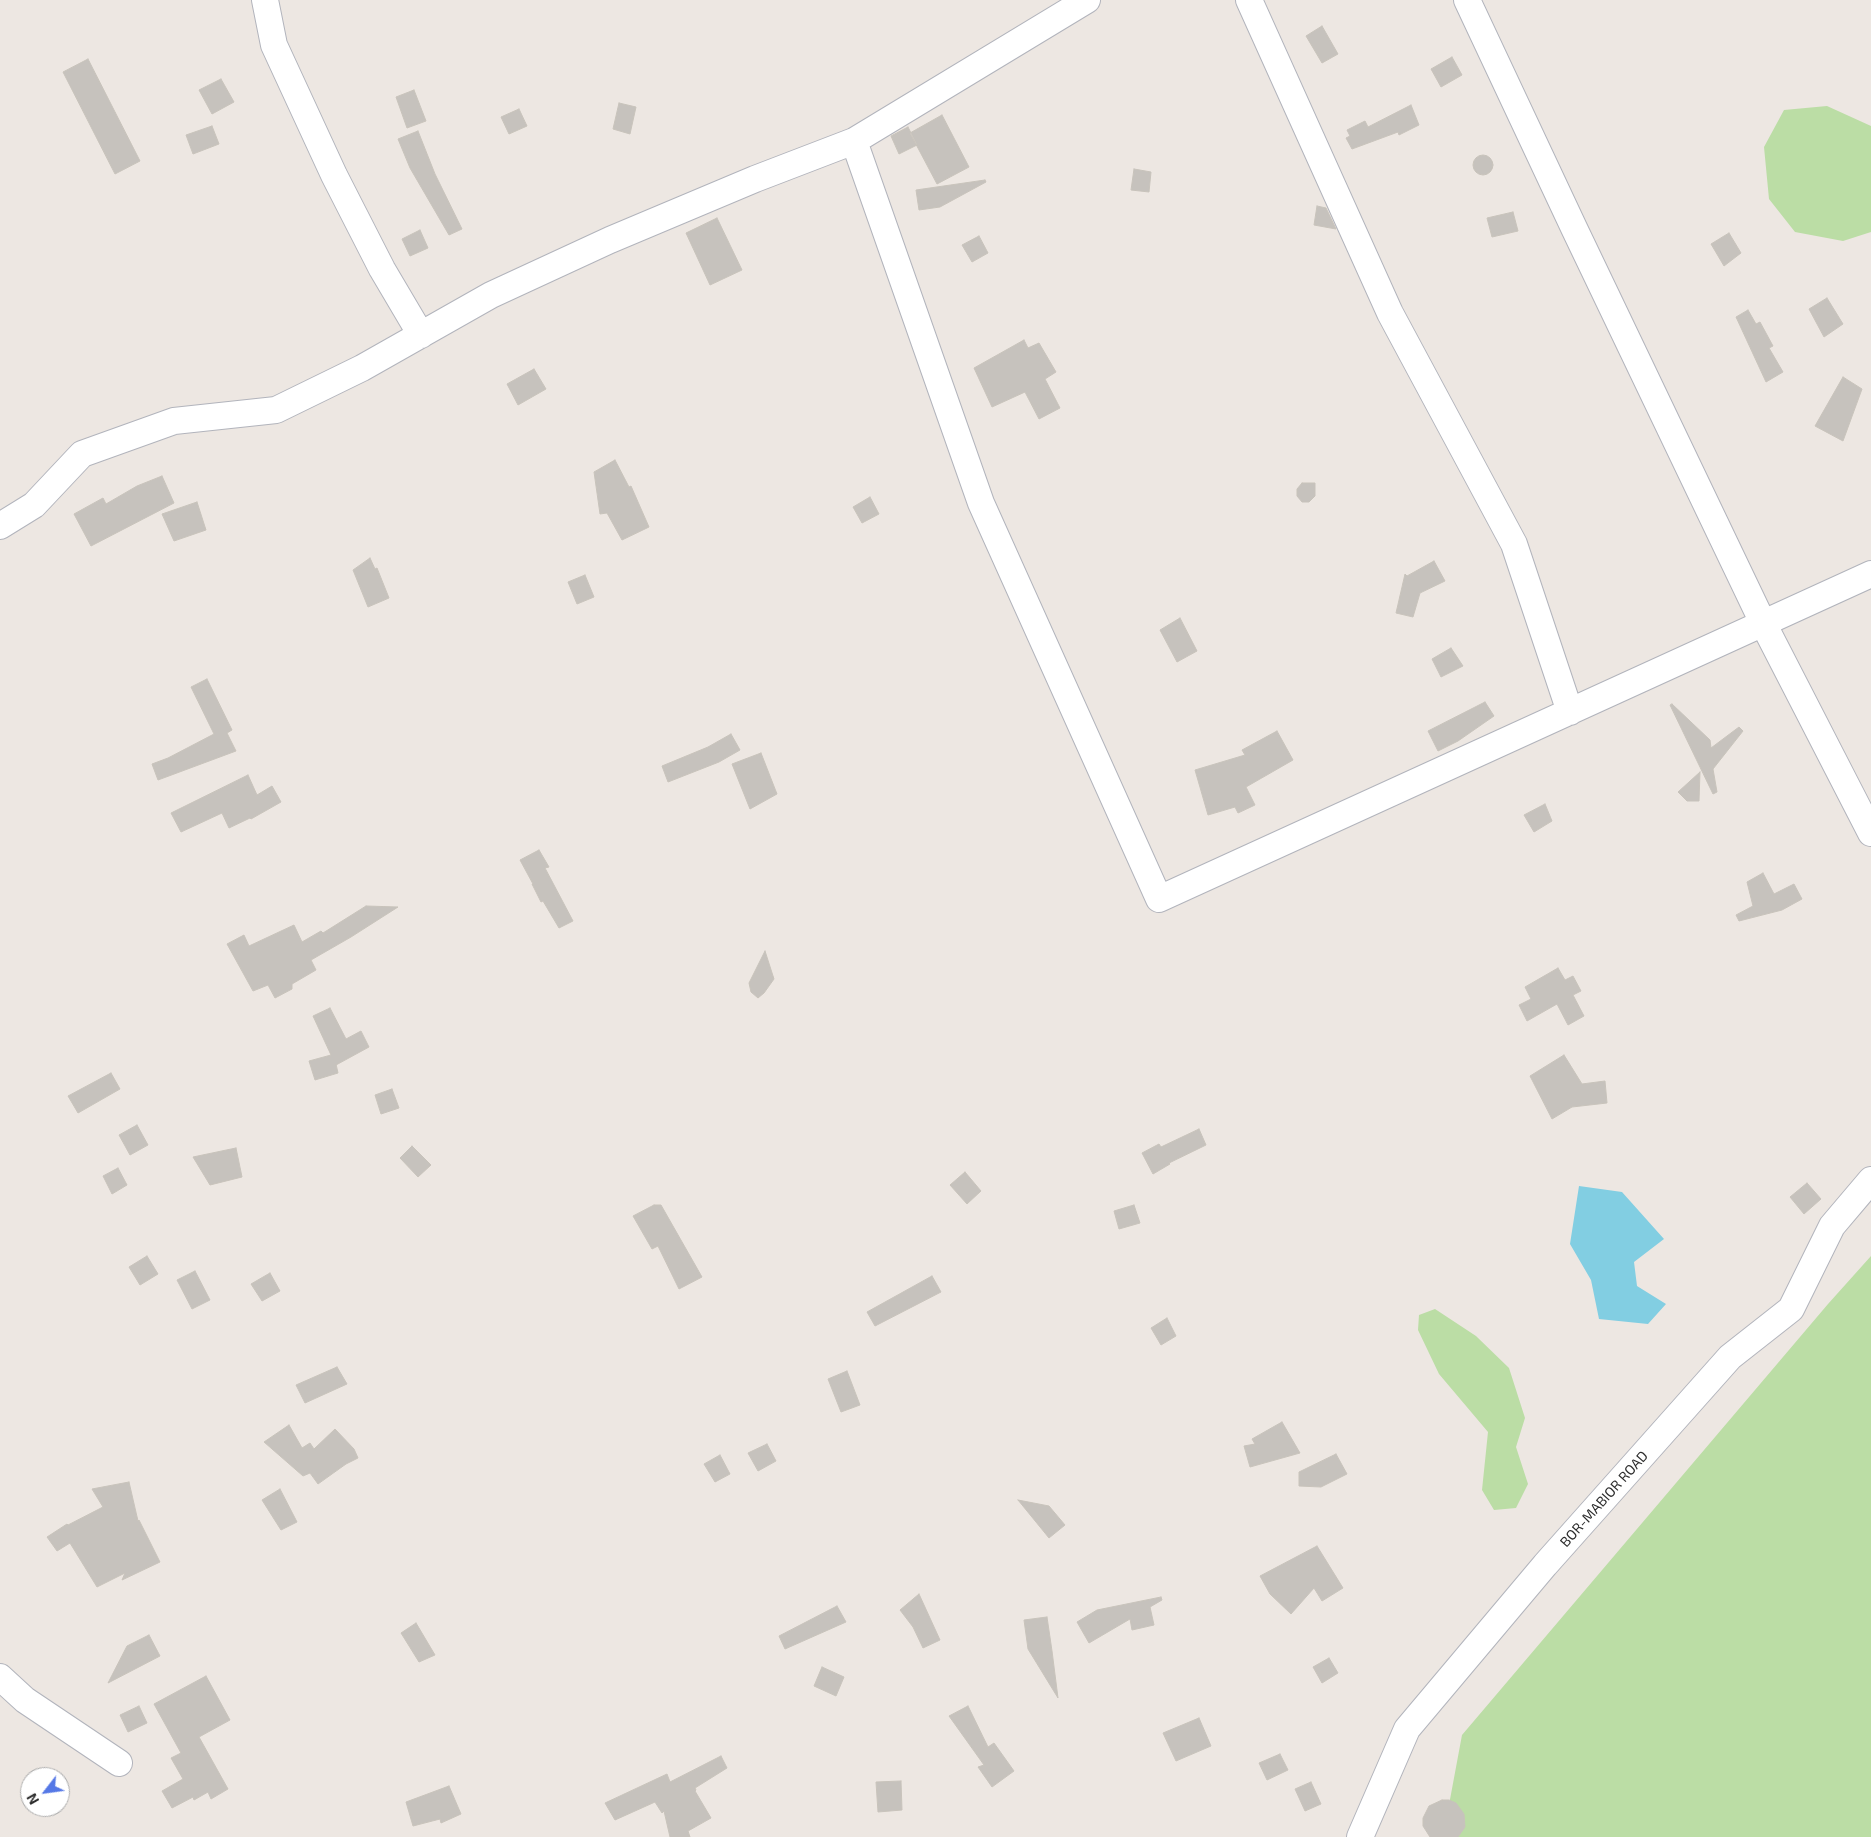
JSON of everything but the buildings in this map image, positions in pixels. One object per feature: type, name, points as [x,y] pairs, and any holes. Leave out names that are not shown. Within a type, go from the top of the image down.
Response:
[{"type":"street","points":[[265,0],[274,44],[334,175],[382,269],[420,335]]},
{"type":"street","points":[[0,526],[34,505],[82,454],[174,421],[276,410],[362,368],[491,295],[610,240],[755,179],[854,141],[1087,0]]},
{"type":"street","points":[[1249,0],[1390,313],[1514,544],[1570,712]]},
{"type":"street","points":[[1468,0],[1582,246],[1763,623],[1871,833]]},
{"type":"street","points":[[854,141],[981,503],[1159,899],[1871,574]]},
{"type":"street","name":"BOR-MABIOR ROAD","points":[[1360,1837],[1407,1728],[1545,1565],[1730,1357],[1791,1309],[1832,1226],[1871,1180]]},
{"type":"street","points":[[0,1677],[25,1700],[119,1763]]},
{"type":"green space","points":[[1827,106],[1871,126],[1871,232],[1843,241],[1795,232],[1769,199],[1764,147],[1784,110]]},
{"type":"green space","points":[[1871,1256],[1871,1837],[1443,1837],[1462,1735],[1828,1304]]},
{"type":"green space","points":[[1435,1309],[1476,1336],[1509,1368],[1525,1418],[1516,1447],[1528,1484],[1516,1508],[1494,1510],[1482,1490],[1488,1432],[1439,1374],[1418,1330],[1419,1315]]},
{"type":"water","points":[[1579,1186],[1622,1192],[1664,1239],[1634,1262],[1637,1286],[1666,1304],[1648,1324],[1599,1319],[1591,1280],[1570,1244]]}]
